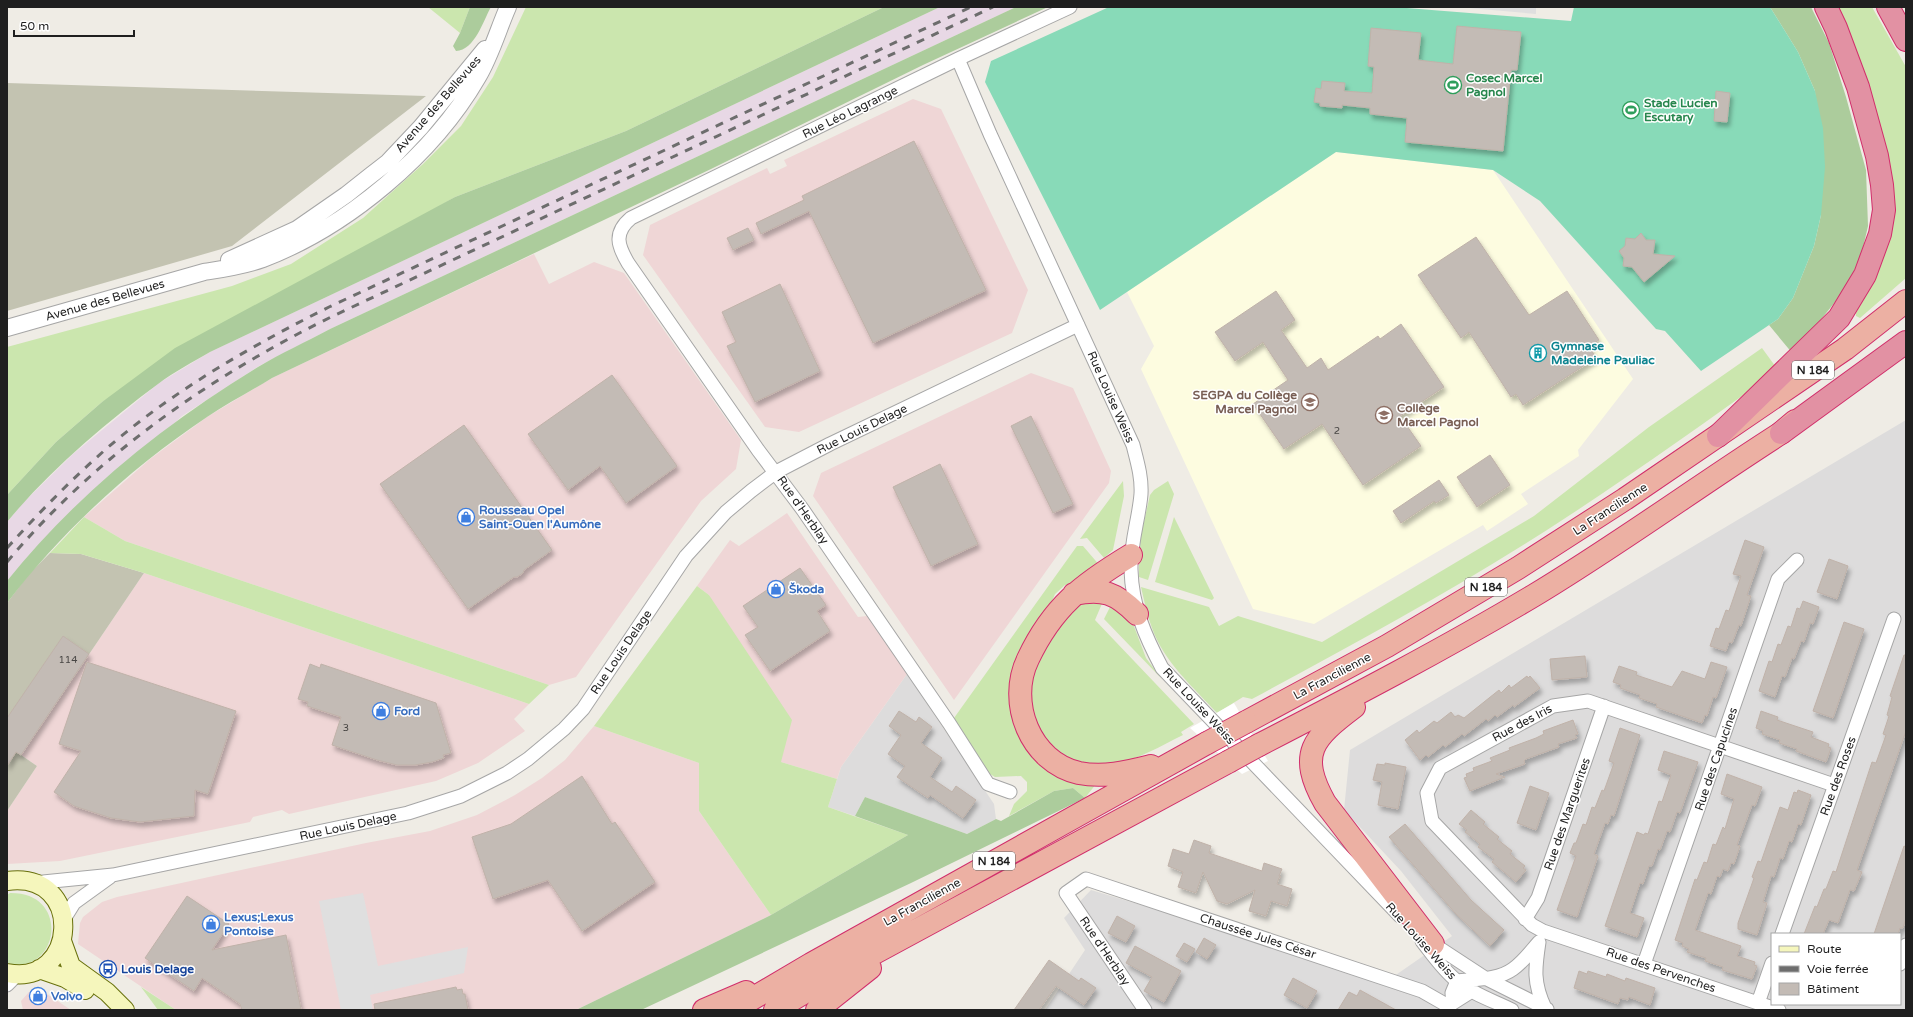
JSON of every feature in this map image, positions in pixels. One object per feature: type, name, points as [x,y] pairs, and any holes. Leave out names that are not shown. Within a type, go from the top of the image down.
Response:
[{"type":"highway","points":[[1718,436],[1839,318],[1865,275],[1880,234],[1884,210],[1882,185],[1877,156],[1858,87],[1839,34],[1826,7]]},
{"type":"highway","points":[[1888,7],[1906,40]]},
{"type":"highway","name":"La Francilienne","points":[[733,1010],[811,964],[1177,759],[1387,646],[1518,568],[1625,500],[1845,349],[1906,300]]},
{"type":"highway","name":"La Francilienne","points":[[774,1010],[1259,745],[1397,674],[1533,595],[1629,535],[1782,433],[1858,367],[1906,330]]},
{"type":"highway","points":[[1782,433],[1906,342]]},
{"type":"highway","points":[[1131,555],[1073,594],[1055,614],[1041,635],[1024,670],[1021,684],[1021,707],[1026,726],[1032,739],[1047,756],[1065,768],[1095,775],[1112,775],[1177,759]]},
{"type":"highway","points":[[1073,594],[1089,591],[1102,591],[1118,598],[1137,614]]},
{"type":"highway","points":[[1397,674],[1321,734],[1314,746],[1311,757],[1312,771],[1315,785],[1325,803],[1433,944]]},
{"type":"highway","points":[[816,1010],[911,934]]},
{"type":"highway","points":[[704,1010],[811,964]]},
{"type":"main road","points":[[7,881],[17,880],[33,883],[46,890],[54,897],[64,919],[62,941],[53,957],[23,972]]},
{"type":"main road","points":[[62,941],[71,966],[107,992],[125,1010]]},
{"type":"main road","points":[[23,972],[65,978],[120,1010]]},
{"type":"street","name":"Avenue des Bellevues","points":[[7,328],[204,272],[297,229],[346,196],[388,162],[421,127],[481,55],[500,26],[508,7]]},
{"type":"street","name":"Rue Léo Lagrange","points":[[631,218],[958,59],[1070,7]]},
{"type":"street","name":"Rue Louise Weiss","points":[[958,59],[990,134],[1125,427],[1136,457],[1141,493],[1131,555],[1131,575],[1137,614],[1148,642],[1162,668],[1410,927],[1440,964],[1457,981],[1472,991]]},
{"type":"street","name":"Rue d'Herblay","points":[[631,218],[624,224],[620,233],[618,244],[621,252],[758,450],[776,472],[949,723],[988,784],[1010,792]]},
{"type":"street","name":"Rue Louis Delage","points":[[33,883],[113,875],[408,813],[461,796],[507,773],[548,744],[564,730],[583,709],[686,556],[734,505],[776,472],[830,444],[1078,326]]},
{"type":"street","name":"Rue des Capucines","points":[[1644,964],[1778,579],[1797,560]]},
{"type":"street","name":"Rue des Roses","points":[[1782,933],[1894,619]]},
{"type":"street","name":"Rue des Iris","points":[[1541,936],[1432,821],[1427,793],[1440,768],[1553,706],[1588,700],[1834,785]]},
{"type":"street","name":"Rue des Marguerites","points":[[1525,919],[1538,898],[1604,706]]},
{"type":"street","points":[[64,919],[74,903],[113,875]]},
{"type":"street","name":"Chaussée Jules César","points":[[1066,893],[1086,879],[1422,991],[1451,1003]]},
{"type":"street","name":"Rue d'Herblay","points":[[1066,893],[1145,1010]]},
{"type":"street","points":[[1410,927],[1485,978],[1547,1009]]},
{"type":"street","points":[[1451,1003],[1457,981],[1500,975],[1513,969],[1541,936]]},
{"type":"street","points":[[1541,936],[1535,980],[1537,989],[1547,1009]]},
{"type":"street","name":"Rue des Pervenches","points":[[1541,936],[1644,964],[1779,1010]]},
{"type":"street","points":[[1901,961],[1906,945]]},
{"type":"street","points":[[1758,1003],[1771,965]]},
{"type":"street","points":[[7,985],[23,972]]},
{"type":"street","points":[[1451,1003],[1472,991],[1512,1010]]},
{"type":"street","points":[[1489,999],[1519,995]]},
{"type":"shaded area","points":[[940,7],[1016,7],[330,329],[259,366],[182,416],[7,581],[7,522],[24,502],[73,454],[159,383],[210,352]]},
{"type":"shaded area","points":[[1458,7],[1536,7],[1536,14]]},
{"type":"shaded area","points":[[7,83],[426,96],[232,246],[7,311]]},
{"type":"shaded area","points":[[913,99],[941,109],[1028,290],[1012,333],[799,432],[765,427],[643,255],[650,225],[767,168],[770,174],[787,166],[784,160]]},
{"type":"shaded area","name":"Collège Marcel Pagnol","points":[[1336,152],[1493,170],[1633,379],[1578,450],[1579,456],[1521,494],[1528,504],[1487,531],[1483,525],[1314,624],[1253,609],[1141,369],[1154,346],[1127,292]]},
{"type":"shaded area","points":[[534,254],[549,284],[594,262],[624,273],[741,440],[736,469],[701,501],[576,677],[549,685],[125,541],[84,517],[150,459],[207,417],[272,378]]},
{"type":"shaded area","points":[[1031,373],[1073,388],[1111,471],[1109,483],[954,700],[813,496],[821,473]]},
{"type":"shaded area","points":[[1906,420],[1906,1010],[1045,1010],[1085,950],[1064,918],[1091,890],[1390,979],[1452,936],[1401,871],[1344,810],[1350,750]]},
{"type":"shaded area","points":[[787,513],[858,617],[867,616],[907,674],[841,767],[837,779],[781,762],[709,595],[697,586],[730,540],[739,546]]},
{"type":"shaded area","points":[[50,553],[81,554],[144,573],[21,755],[37,766],[7,811],[7,603],[29,574]]},
{"type":"shaded area","points":[[144,573],[529,704],[514,719],[525,731],[478,763],[436,781],[289,814],[282,810],[253,817],[250,822],[60,861],[7,864],[7,811],[37,766],[21,755]]},
{"type":"shaded area","points":[[907,674],[994,804],[996,819],[967,834],[865,797],[855,816],[828,807],[841,767]]},
{"type":"shaded area","points":[[594,726],[699,763],[699,811],[771,915],[576,1010],[176,1010],[78,944],[80,923],[83,917],[102,902],[117,897],[366,843],[430,831],[477,815],[515,795],[542,778],[565,760]]},
{"type":"shaded area","points":[[363,893],[378,966],[468,947],[464,973],[370,995],[373,1010],[341,1010],[319,901]]},
{"type":"shaded area","name":"Volvo","points":[[41,990],[71,1010],[23,1010],[21,1001],[29,992]]},
{"type":"green space","points":[[428,7],[470,7],[460,33]]},
{"type":"green space","points":[[470,7],[491,7],[478,34],[468,46],[456,51],[453,46],[460,33]]},
{"type":"green space","points":[[526,7],[884,7],[626,131],[455,197],[102,402],[56,442],[7,495],[7,347],[232,286],[291,264],[363,218],[423,164],[461,126],[493,77]]},
{"type":"green space","points":[[884,7],[940,7],[210,352],[164,380],[138,399],[78,448],[41,484],[7,522],[7,495],[56,442],[102,402],[175,348],[455,197],[626,131]]},
{"type":"green space","points":[[1016,7],[1048,7],[923,65],[711,169],[272,378],[231,402],[179,436],[125,479],[51,551],[28,576],[7,603],[7,581],[62,519],[123,463],[155,437],[189,412],[258,367],[330,329]]},
{"type":"green space","points":[[1109,7],[1394,7],[1571,21],[1574,7],[1770,7],[1798,52],[1815,91],[1823,128],[1825,167],[1821,215],[1814,246],[1793,298],[1778,319],[1701,371],[1665,331],[1656,329],[1540,201],[1493,170],[1336,152],[1100,310],[985,82],[991,61]]},
{"type":"green space","points":[[1770,7],[1811,7],[1829,43],[1846,97],[1866,170],[1868,226],[1862,252],[1848,286],[1793,354],[1769,325],[1778,319],[1793,298],[1814,246],[1821,215],[1815,91],[1798,52]]},
{"type":"green space","points":[[1834,7],[1872,7],[1906,67],[1906,278],[1860,318],[1856,316],[1856,313],[1871,285],[1890,226]]},
{"type":"green space","points":[[1762,348],[1778,370],[1635,471],[1547,530],[1475,575],[1252,699],[1243,697],[1217,713],[1180,674],[1157,640],[1152,628],[1141,587],[1209,607],[1219,626],[1238,616],[1322,642],[1534,516],[1649,427]]},
{"type":"green space","points":[[1123,481],[1124,496],[1113,550],[1104,558],[1087,538],[1080,539]]},
{"type":"green space","points":[[1168,481],[1174,494],[1148,580],[1139,577],[1141,535],[1150,495],[1154,490]]},
{"type":"green space","points":[[84,517],[125,541],[549,685],[529,704],[144,573],[81,554],[50,553]]},
{"type":"green space","points":[[1174,517],[1214,598],[1212,600],[1155,582]]},
{"type":"green space","points":[[1077,546],[1083,546],[1101,567],[1069,585],[1065,585],[1055,594],[1010,703],[1012,716],[1022,740],[1096,784],[1085,798],[1073,788],[1054,791],[1009,816],[1014,804],[1027,791],[1027,782],[1021,776],[995,777],[990,774],[954,718]]},
{"type":"green space","points":[[697,586],[709,595],[792,720],[781,762],[837,779],[828,807],[908,835],[771,915],[699,811],[699,763],[594,726]]},
{"type":"green space","points":[[1104,599],[1095,620],[1194,724],[1181,732],[1183,735],[1154,750],[1123,762],[1101,765],[1083,763],[1068,757],[1054,747],[1043,735],[1035,720],[1031,704],[1031,687],[1035,670],[1043,654],[1074,608],[1079,603]]},
{"type":"green space","points":[[1112,603],[1132,621],[1146,658],[1161,678],[1104,619]]},
{"type":"green space","points":[[1073,788],[1085,798],[911,883],[641,1010],[576,1010],[771,915],[908,835],[855,816],[865,797],[967,834],[996,819],[1001,821],[1054,791]]},
{"type":"green space","points":[[10,893],[30,896],[43,905],[50,918],[51,933],[47,947],[38,958],[25,964],[7,963],[7,895]]},
{"type":"green space","points":[[141,987],[176,1010],[158,1010]]},
{"type":"pier","points":[[1234,703],[1268,761],[1242,774],[1190,728]]},
{"type":"building","name":"Cosec Marcel Pagnol","points":[[1457,26],[1521,32],[1517,70],[1511,70],[1503,151],[1405,142],[1407,118],[1370,114],[1370,108],[1342,105],[1342,108],[1320,106],[1320,103],[1314,102],[1316,88],[1321,89],[1322,81],[1345,83],[1344,91],[1372,93],[1374,67],[1368,66],[1371,28],[1421,33],[1418,60],[1453,64]]},
{"type":"building","points":[[1716,91],[1730,93],[1727,122],[1714,121]]},
{"type":"building","points":[[914,141],[986,290],[873,343],[809,211],[761,234],[756,223],[804,200],[802,196]]},
{"type":"building","points":[[748,228],[754,240],[733,250],[727,238]]},
{"type":"building","points":[[1641,233],[1646,240],[1655,240],[1653,254],[1675,256],[1644,282],[1632,267],[1623,266],[1624,258],[1619,251],[1625,246],[1626,238],[1635,239]]},
{"type":"building","points":[[1476,237],[1529,315],[1567,291],[1599,340],[1589,346],[1596,358],[1523,405],[1516,394],[1511,397],[1469,332],[1461,338],[1418,275]]},
{"type":"building","points":[[780,284],[820,371],[755,402],[727,346],[736,342],[722,312]]},
{"type":"building","points":[[1276,291],[1295,320],[1281,330],[1307,368],[1321,358],[1328,370],[1378,336],[1380,339],[1401,324],[1444,387],[1400,416],[1421,446],[1363,485],[1322,424],[1284,449],[1253,404],[1288,380],[1263,342],[1235,361],[1215,332]]},
{"type":"building","points":[[612,375],[677,466],[626,503],[600,466],[568,490],[528,434]]},
{"type":"building","points":[[1031,416],[1073,504],[1053,513],[1011,426]]},
{"type":"building","name":"Rousseau Opel Saint-Ouen l'Aumône","points":[[464,425],[552,550],[524,570],[523,573],[517,577],[514,577],[468,609],[380,484]]},
{"type":"building","points":[[1490,455],[1510,485],[1477,507],[1457,477]]},
{"type":"building","points":[[940,464],[978,544],[931,566],[893,487]]},
{"type":"building","points":[[1439,480],[1449,495],[1436,503],[1434,501],[1401,523],[1393,511]]},
{"type":"building","points":[[1745,540],[1764,547],[1747,595],[1751,596],[1741,626],[1739,625],[1732,643],[1729,642],[1726,651],[1710,646],[1716,628],[1719,629],[1726,610],[1729,611],[1741,576],[1733,574]]},
{"type":"building","points":[[1829,559],[1848,566],[1837,599],[1817,592]]},
{"type":"building","points":[[800,568],[826,605],[817,611],[830,631],[770,671],[745,635],[758,627],[743,606]]},
{"type":"building","points":[[1803,601],[1819,607],[1813,624],[1810,623],[1804,642],[1801,641],[1794,659],[1792,658],[1785,677],[1782,676],[1775,697],[1759,691],[1769,661],[1772,662],[1778,644],[1781,645],[1788,626],[1791,627],[1797,608],[1800,609]]},
{"type":"building","points":[[1844,622],[1864,629],[1833,718],[1813,711]]},
{"type":"building","points":[[63,636],[89,654],[21,755],[16,752],[7,766],[7,718]]},
{"type":"building","points":[[1904,655],[1906,655],[1906,731],[1857,870],[1862,872],[1854,891],[1850,890],[1838,923],[1829,920],[1823,933],[1804,933],[1815,906],[1817,907],[1833,871],[1836,872],[1872,762],[1876,763],[1886,735],[1883,734],[1889,716],[1887,715],[1892,697],[1890,696]]},
{"type":"building","points":[[1585,656],[1587,677],[1552,680],[1550,659]]},
{"type":"building","points":[[87,662],[236,711],[208,794],[195,790],[194,816],[140,822],[111,818],[74,806],[54,792],[81,751],[59,744]]},
{"type":"building","points":[[1711,662],[1727,667],[1716,698],[1713,697],[1707,716],[1705,715],[1702,723],[1656,707],[1657,704],[1639,698],[1640,695],[1620,688],[1621,685],[1613,682],[1619,666],[1637,672],[1636,675],[1672,687],[1682,671],[1705,679]]},
{"type":"building","name":"Ford","points":[[310,664],[320,668],[321,664],[436,703],[451,753],[443,755],[444,758],[432,762],[415,765],[397,765],[332,745],[341,717],[307,706],[308,702],[298,699]]},
{"type":"building","points":[[1527,676],[1528,678],[1530,676],[1540,688],[1514,707],[1513,705],[1497,717],[1495,715],[1488,721],[1486,719],[1464,736],[1462,734],[1445,747],[1443,745],[1428,757],[1426,755],[1420,760],[1405,740],[1417,730],[1419,733],[1434,721],[1437,723],[1451,712],[1455,717],[1458,715],[1464,718],[1499,690],[1501,693],[1509,685],[1511,688]]},
{"type":"building","points":[[899,711],[916,722],[919,717],[932,727],[921,743],[942,758],[930,777],[952,792],[956,786],[976,800],[963,818],[930,795],[928,798],[897,777],[905,766],[888,754],[901,735],[889,726]]},
{"type":"building","points":[[1761,711],[1778,717],[1777,720],[1813,732],[1811,737],[1829,744],[1828,747],[1831,748],[1826,762],[1796,751],[1797,749],[1779,743],[1780,740],[1762,734],[1763,731],[1756,728]]},
{"type":"building","points":[[1573,720],[1578,734],[1575,735],[1577,738],[1558,744],[1559,747],[1526,759],[1524,761],[1525,764],[1496,774],[1505,777],[1470,791],[1464,778],[1467,777],[1466,774],[1474,771],[1473,768],[1492,761],[1490,758],[1510,750],[1509,748],[1544,734],[1543,731]]},
{"type":"building","points":[[1620,728],[1640,735],[1614,816],[1611,815],[1608,824],[1605,823],[1594,854],[1598,856],[1577,917],[1557,910],[1576,856],[1570,853],[1574,843],[1576,843],[1583,824],[1586,825],[1592,807],[1595,808],[1602,790],[1604,791],[1614,763],[1609,761]]},
{"type":"building","points":[[1664,751],[1698,762],[1680,813],[1677,812],[1670,832],[1667,831],[1652,866],[1649,866],[1643,884],[1640,883],[1630,913],[1644,918],[1637,937],[1605,926],[1637,832],[1644,835],[1645,833],[1648,834],[1659,801],[1662,802],[1671,775],[1658,770]]},
{"type":"building","points":[[1385,763],[1406,767],[1398,809],[1378,805],[1382,782],[1373,780],[1377,764],[1385,765]]},
{"type":"building","points":[[1727,774],[1762,787],[1755,806],[1752,805],[1737,845],[1740,846],[1734,864],[1731,863],[1728,871],[1723,869],[1720,877],[1717,876],[1711,894],[1708,893],[1695,930],[1741,946],[1737,956],[1755,962],[1754,965],[1757,966],[1752,979],[1722,970],[1723,967],[1705,961],[1706,958],[1687,952],[1689,949],[1682,946],[1683,943],[1675,940],[1695,879],[1697,880],[1704,862],[1707,863],[1713,844],[1716,845],[1723,827],[1725,829],[1734,799],[1721,794]]},
{"type":"building","points":[[582,776],[612,824],[615,822],[655,882],[582,931],[548,880],[493,899],[472,837],[511,824]]},
{"type":"building","points":[[1530,786],[1549,793],[1536,830],[1517,823]]},
{"type":"building","points":[[1798,790],[1811,795],[1801,825],[1798,824],[1792,842],[1789,841],[1783,859],[1780,858],[1774,877],[1771,876],[1763,902],[1767,903],[1757,935],[1738,929],[1738,923],[1754,878],[1752,877],[1758,861],[1761,862],[1780,807],[1788,810],[1794,792],[1797,793]]},
{"type":"building","points":[[1471,810],[1485,822],[1483,824],[1499,837],[1497,839],[1512,851],[1510,854],[1525,866],[1523,868],[1526,870],[1516,882],[1492,862],[1494,859],[1478,847],[1480,844],[1465,832],[1467,830],[1459,824]]},
{"type":"building","points":[[1405,824],[1471,900],[1504,930],[1490,946],[1455,913],[1389,837]]},
{"type":"building","points":[[1194,840],[1211,846],[1209,853],[1262,871],[1264,863],[1282,869],[1279,876],[1281,877],[1279,878],[1277,884],[1292,889],[1287,906],[1271,901],[1266,916],[1249,911],[1255,890],[1227,904],[1217,901],[1203,872],[1196,893],[1178,887],[1183,872],[1168,866],[1173,849],[1189,854]]},
{"type":"building","points":[[1904,846],[1906,847],[1906,918],[1903,928],[1900,928],[1898,933],[1874,933]]},
{"type":"building","points":[[187,896],[229,924],[212,950],[286,935],[301,1009],[242,1010],[240,1004],[202,978],[194,991],[145,958]]},
{"type":"building","points":[[1117,916],[1135,926],[1126,942],[1108,933]]},
{"type":"building","points":[[1204,938],[1216,945],[1207,959],[1196,952]]},
{"type":"building","points":[[1184,943],[1195,949],[1187,962],[1176,956]]},
{"type":"building","points":[[1135,946],[1181,971],[1164,1002],[1144,991],[1152,977],[1126,963]]},
{"type":"building","points":[[1049,960],[1079,981],[1081,978],[1096,988],[1084,1005],[1056,986],[1039,1010],[1014,1010]]},
{"type":"building","points":[[1579,971],[1587,974],[1588,971],[1606,977],[1607,974],[1625,981],[1626,978],[1655,988],[1650,1005],[1629,997],[1628,1000],[1620,998],[1618,1004],[1574,988]]},
{"type":"building","points":[[1293,978],[1317,991],[1307,1008],[1284,995]]},
{"type":"building","points":[[456,987],[457,990],[462,989],[463,994],[465,994],[468,1010],[375,1010],[374,1004]]},
{"type":"building","points":[[1360,990],[1396,1010],[1338,1010],[1349,992],[1357,996]]},
{"type":"railway","points":[[7,548],[39,513],[122,435],[178,394],[237,356],[329,307],[971,7]]},
{"type":"railway","points":[[7,562],[41,523],[78,487],[117,454],[157,422],[242,365],[333,316],[993,7]]},
{"type":"place","name":"Cosec Marcel Pagnol","points":[[1453,85]]},
{"type":"place","name":"Stade Lucien Escutary","points":[[1631,110]]},
{"type":"place","name":"Gymnase Madeleine Pauliac","points":[[1538,353]]},
{"type":"place","name":"SEGPA du Collège Marcel Pagnol","points":[[1310,402]]},
{"type":"place","name":"Collège Marcel Pagnol","points":[[1384,415]]},
{"type":"place","name":"Rousseau Opel Saint-Ouen l'Aumône","points":[[466,517]]},
{"type":"place","name":"Škoda","points":[[776,589]]},
{"type":"place","name":"Ford","points":[[381,711]]},
{"type":"place","name":"Lexus;Lexus Pontoise","points":[[211,924]]},
{"type":"place","name":"Louis Delage","points":[[108,969]]},
{"type":"place","name":"Volvo","points":[[38,996]]}]
